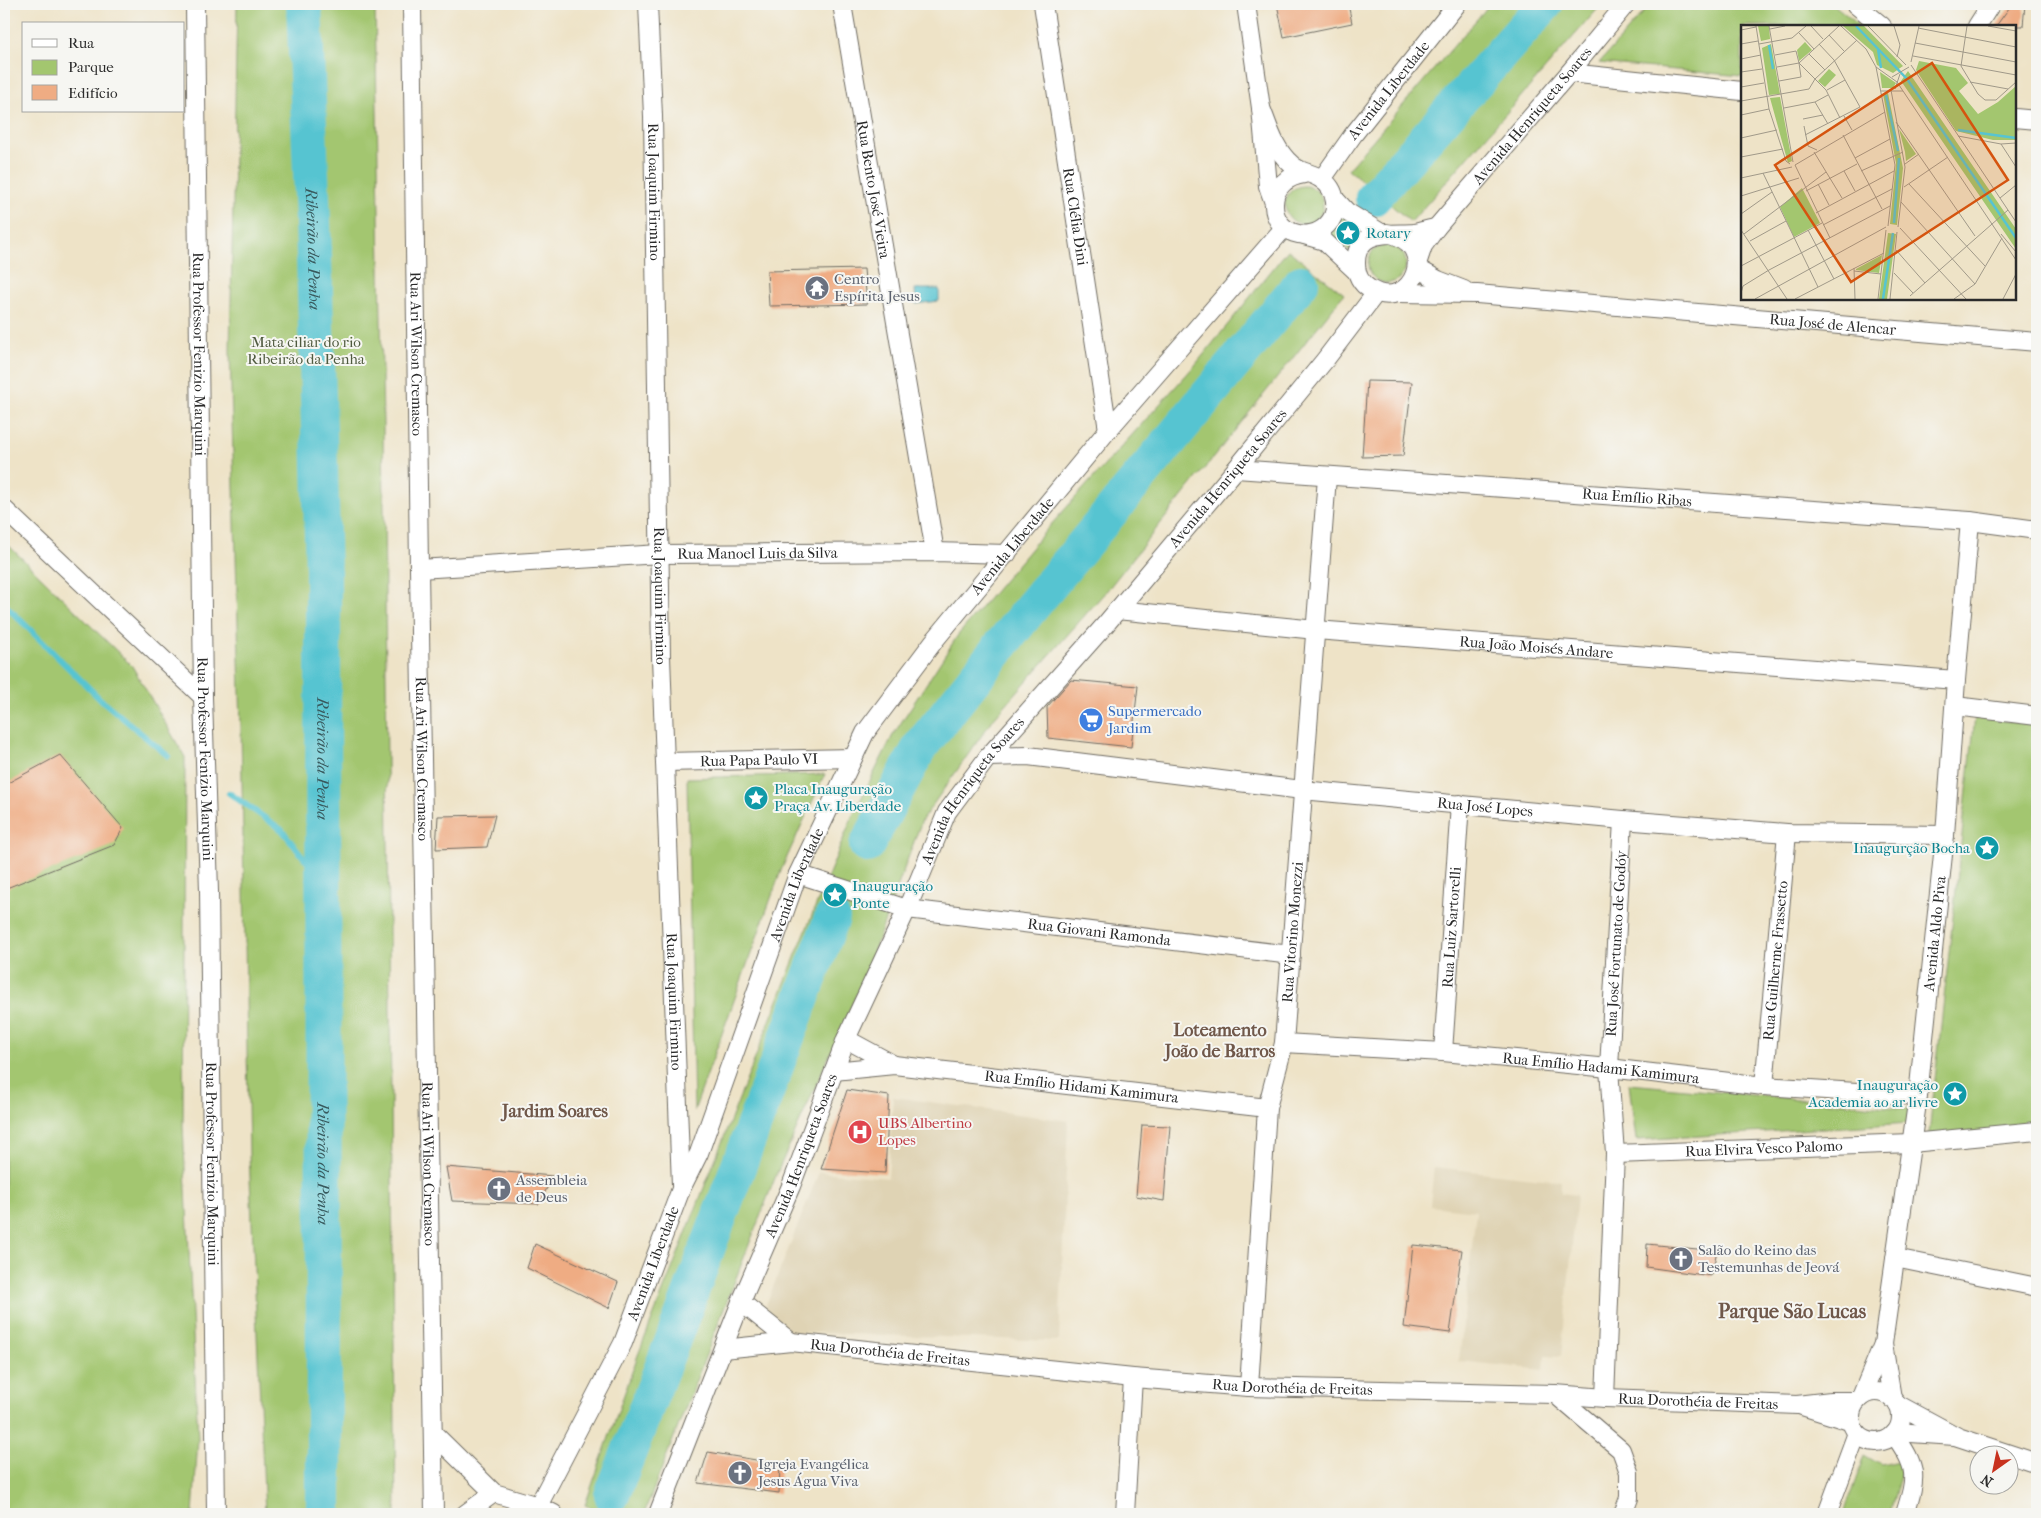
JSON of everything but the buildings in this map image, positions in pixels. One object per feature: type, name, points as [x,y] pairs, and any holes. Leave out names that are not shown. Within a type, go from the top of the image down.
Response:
[{"type":"street","name":"Rua Professor Fenizio Marquini","points":[[195,4],[203,697],[210,891],[216,1514]]},
{"type":"street","name":"Rua Ari Wilson Cremasco","points":[[412,4],[434,1514]]},
{"type":"street","name":"Rua Joaquim Firmino","points":[[648,4],[653,116],[661,657],[681,1189]]},
{"type":"street","name":"Rua Bento José Vieira","points":[[842,4],[935,552]]},
{"type":"street","name":"Rua Clélia Dini","points":[[1043,4],[1108,430]]},
{"type":"street","points":[[1246,4],[1261,108],[1268,186],[1275,213],[1284,228],[1294,234],[1304,235],[1324,242],[1357,272]]},
{"type":"street","points":[[1437,4],[1440,25]]},
{"type":"street","name":"Avenida Liberdade","points":[[1322,179],[1352,135],[1457,4]]},
{"type":"street","name":"Avenida Henriqueta Soares","points":[[1417,266],[1422,246],[1436,228],[1626,4]]},
{"type":"street","points":[[1855,4],[1881,25]]},
{"type":"street","points":[[1978,25],[1991,4]]},
{"type":"street","points":[[1569,73],[1741,91]]},
{"type":"street","points":[[1261,108],[1277,148],[1291,165],[1304,174]]},
{"type":"street","points":[[2016,118],[2037,120]]},
{"type":"street","points":[[1274,204],[1280,186],[1295,175],[1314,175],[1322,179],[1329,186],[1334,199],[1334,214],[1330,222],[1318,232],[1304,235]]},
{"type":"street","points":[[1334,199],[1347,212],[1384,233],[1396,234],[1412,246],[1416,254],[1417,266],[1412,282],[1396,293]]},
{"type":"street","name":"Avenida Liberdade","points":[[538,1506],[624,1343],[681,1189],[698,1152],[798,874],[865,733],[934,641],[1108,430],[1284,228]]},
{"type":"street","points":[[1436,228],[1414,233],[1384,233],[1368,238],[1357,253],[1357,272],[1361,281],[1376,293],[1386,295],[1396,293],[1476,294]]},
{"type":"street","points":[[1417,266],[1438,280],[1476,294]]},
{"type":"street","name":"Avenida Henriqueta Soares","points":[[658,1514],[740,1302],[791,1186],[846,1039],[907,909],[947,812],[988,757],[1117,610],[1236,469],[1376,293]]},
{"type":"street","name":"Rua José de Alencar","points":[[1476,294],[2037,342]]},
{"type":"street","name":"Rua Emílio Ribas","points":[[1236,469],[1970,520],[2037,530]]},
{"type":"street","name":"Rua Vitorino Monezzi","points":[[1249,1388],[1267,1108],[1284,1043],[1302,790],[1328,476]]},
{"type":"street","points":[[4,509],[203,697]]},
{"type":"street","name":"Avenida Aldo Piva","points":[[1859,1399],[1883,1344],[1918,1096],[1945,835],[1970,520]]},
{"type":"street","name":"Rua Manoel Luis da Silva","points":[[419,569],[660,554],[935,552],[1007,554]]},
{"type":"street","name":"Rua João Moisés Andare","points":[[1117,610],[1316,630],[1956,680]]},
{"type":"street","points":[[1955,706],[2037,716]]},
{"type":"street","points":[[1012,729],[1028,756]]},
{"type":"street","name":"Rua José Lopes","points":[[988,757],[1028,756],[1302,790],[1787,834],[1945,835]]},
{"type":"street","name":"Rua Papa Paulo VI","points":[[665,762],[853,758]]},
{"type":"street","name":"Rua Luiz Sartorelli","points":[[1443,1052],[1460,804]]},
{"type":"street","name":"Rua José Fortunato de Godóy","points":[[1609,1068],[1623,820]]},
{"type":"street","name":"Rua Guilherme Frassetto","points":[[1764,1086],[1787,834]]},
{"type":"street","name":"Rua Giovani Ramonda","points":[[798,874],[907,909],[1291,955]]},
{"type":"street","name":"Rua Emílio Hidami Kamimura","points":[[846,1039],[894,1065]]},
{"type":"street","name":"Rua Emílio Hadami Kamimura","points":[[1284,1043],[1443,1052],[1609,1068],[1764,1086],[1918,1096]]},
{"type":"street","name":"Rua Emílio Hidami Kamimura","points":[[834,1071],[894,1065],[1267,1108]]},
{"type":"street","points":[[1605,1398],[1615,1154],[1609,1068]]},
{"type":"street","name":"Rua Elvira Vesco Palomo","points":[[1615,1154],[1911,1143],[2037,1131]]},
{"type":"street","points":[[1895,1258],[2037,1287]]},
{"type":"street","name":"Rua Dorothéia de Freitas","points":[[740,1302],[791,1342]]},
{"type":"street","name":"Rua Dorothéia de Freitas","points":[[723,1349],[791,1342],[1133,1378],[1249,1388],[1556,1394],[1605,1398],[1797,1405],[1859,1399]]},
{"type":"street","name":"Avenida Aldo Piva","points":[[1883,1344],[1895,1401]]},
{"type":"street","points":[[1125,1514],[1133,1378]]},
{"type":"street","points":[[1895,1401],[1901,1418],[1895,1433],[1890,1438],[1881,1442],[1872,1442],[1863,1438],[1855,1428],[1852,1415],[1859,1399],[1877,1392],[1895,1401],[1958,1436],[2037,1463]]},
{"type":"street","points":[[1556,1394],[1621,1450],[1629,1472],[1629,1498],[1623,1514]]},
{"type":"street","name":"Rua Dorothéia de Freitas","points":[[1797,1405],[1855,1428]]},
{"type":"street","points":[[1827,1514],[1855,1428]]},
{"type":"street","points":[[433,1433],[494,1493],[538,1506],[554,1514]]},
{"type":"street","points":[[1895,1433],[1958,1436]]},
{"type":"street","points":[[1895,1433],[1912,1463],[1914,1483],[1905,1514]]},
{"type":"street","points":[[464,1514],[494,1493]]},
{"type":"shaded area","points":[[893,1097],[1068,1121],[1059,1341],[789,1332],[772,1322],[766,1305],[819,1172],[888,1178]]},
{"type":"shaded area","points":[[1434,1167],[1561,1181],[1561,1193],[1577,1195],[1561,1356],[1545,1355],[1544,1370],[1459,1361],[1476,1211],[1430,1206]]},
{"type":"green space","name":"Mata ciliar do rio Ribeirão da Penha","points":[[237,4],[375,4],[383,425],[396,1514],[265,1514],[249,1155],[241,727],[230,352]]},
{"type":"green space","points":[[1490,4],[1602,4],[1411,222],[1348,169]]},
{"type":"green space","points":[[1651,4],[1833,4],[1859,25],[1741,25],[1741,76],[1599,63]]},
{"type":"green space","points":[[1304,186],[1317,192],[1323,205],[1317,218],[1304,224],[1291,218],[1285,205],[1291,192]]},
{"type":"green space","points":[[1343,214],[1365,231],[1350,251],[1328,234]]},
{"type":"green space","points":[[1387,245],[1400,251],[1406,264],[1400,277],[1387,283],[1374,277],[1368,264],[1374,251]]},
{"type":"green space","points":[[1288,250],[1344,294],[1109,588],[994,718],[922,820],[865,975],[777,1173],[644,1514],[606,1514],[585,1505],[638,1355],[797,952],[853,815],[893,735],[958,635],[1048,528],[1196,364]]},
{"type":"green space","points":[[4,541],[132,666],[185,757],[183,1126],[198,1438],[193,1514],[4,1514]]},
{"type":"green space","points":[[1975,717],[2037,725],[2037,1129],[1928,1143]]},
{"type":"green space","points":[[825,774],[782,868],[694,1111],[687,778]]},
{"type":"green space","points":[[1629,1084],[1910,1109],[1910,1123],[1636,1140]]},
{"type":"green space","points":[[1864,1455],[1881,1465],[1904,1460],[1890,1514],[1844,1514]]},
{"type":"water","points":[[915,289],[939,289],[939,301],[916,304]]},
{"type":"waterway","name":"Ribeirão da Penha","points":[[304,4],[313,222],[323,570],[324,1514]]},
{"type":"waterway","points":[[1373,198],[1545,4]]},
{"type":"waterway","points":[[867,845],[920,747],[1030,609],[1301,283]]},
{"type":"waterway","points":[[4,604],[99,698],[168,756]]},
{"type":"waterway","points":[[229,793],[282,830],[323,882]]},
{"type":"waterway","points":[[612,1495],[674,1337],[832,918]]},
{"type":"place","name":"Rotary","points":[[1348,233]]},
{"type":"place","name":"Centro Espírita Jesus","points":[[817,288]]},
{"type":"place","name":"Supermercado Jardim","points":[[1091,720]]},
{"type":"place","name":"Placa Inauguração Praça Av. Liberdade","points":[[756,798]]},
{"type":"place","name":"Inaugurção Bocha","points":[[1987,848]]},
{"type":"place","name":"Inauguração Ponte","points":[[835,895]]},
{"type":"place","name":"Inauguração Academia ao ar livre","points":[[1955,1094]]},
{"type":"place","name":"UBS Albertino Lopes","points":[[860,1132]]},
{"type":"place","name":"Assembleia de Deus","points":[[499,1189]]},
{"type":"place","name":"Salão do Reino das Testemunhas de Jeová","points":[[1681,1259]]},
{"type":"place","name":"Igreja Evangélica Jesus Água Viva","points":[[740,1473]]},
{"type":"district","name":"Loteamento João de Barros","points":[[1220,1040]]},
{"type":"district","name":"Jardim Soares","points":[[555,1111]]},
{"type":"district","name":"Parque São Lucas","points":[[1792,1311]]}]
